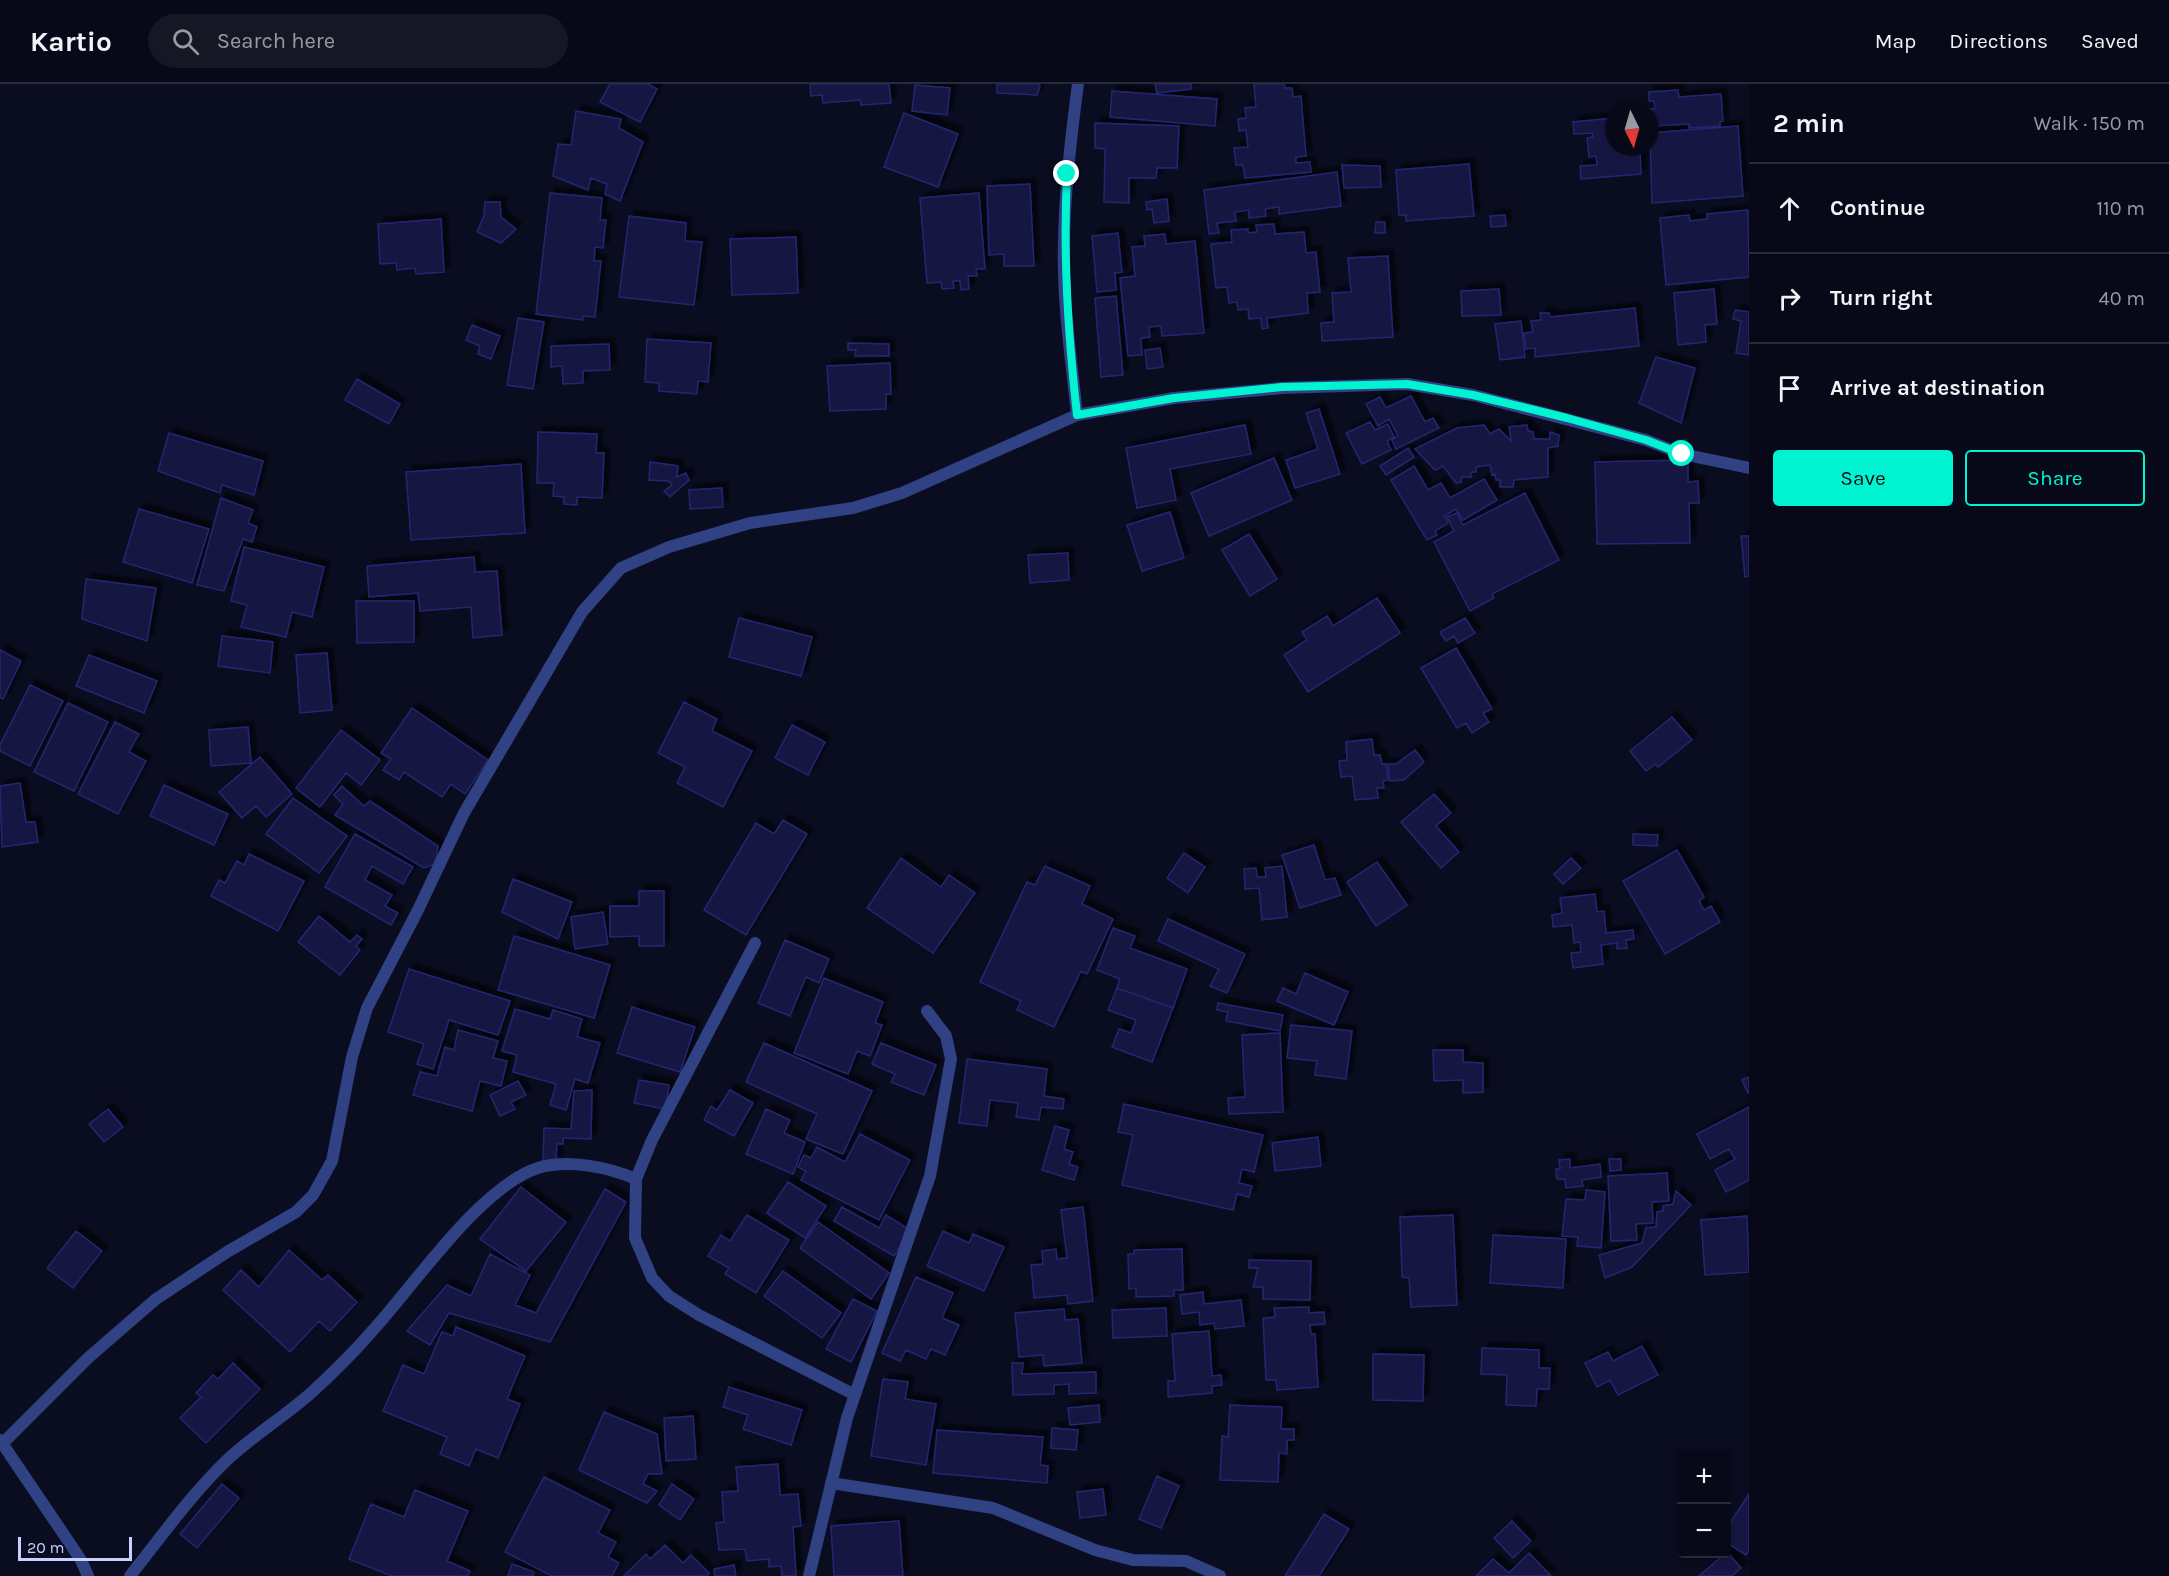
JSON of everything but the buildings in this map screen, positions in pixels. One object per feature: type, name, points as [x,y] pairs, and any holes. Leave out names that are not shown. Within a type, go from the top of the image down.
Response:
[{"type":"street","points":[[1077,415],[1066,319],[1064,242],[1067,174],[1078,84]]},
{"type":"street","points":[[88,1576],[81,1560],[1,1442],[88,1358],[156,1299],[227,1252],[296,1212],[313,1195],[332,1161],[352,1056],[367,1008],[417,912],[464,813],[582,612],[621,568],[669,547],[750,523],[853,508],[902,493],[1077,415],[1207,394],[1282,387],[1407,384],[1473,395],[1646,440],[1682,454],[1749,468]]},
{"type":"street","points":[[755,943],[652,1140],[636,1179],[635,1238],[652,1278],[669,1296],[699,1316],[855,1395]]},
{"type":"street","points":[[809,1576],[855,1395],[930,1176],[951,1059],[946,1036],[927,1011]]},
{"type":"street","points":[[130,1576],[185,1506],[227,1460],[310,1393],[374,1329],[474,1213],[515,1180],[539,1168],[588,1165],[612,1168],[636,1179]]},
{"type":"street","points":[[831,1483],[993,1508],[1095,1550],[1133,1560],[1186,1561],[1220,1576]]},
{"type":"route","points":[[1067,174],[1064,242],[1066,319],[1077,415],[1174,398],[1282,387],[1407,384],[1473,395],[1567,418],[1646,440],[1682,454]]}]
